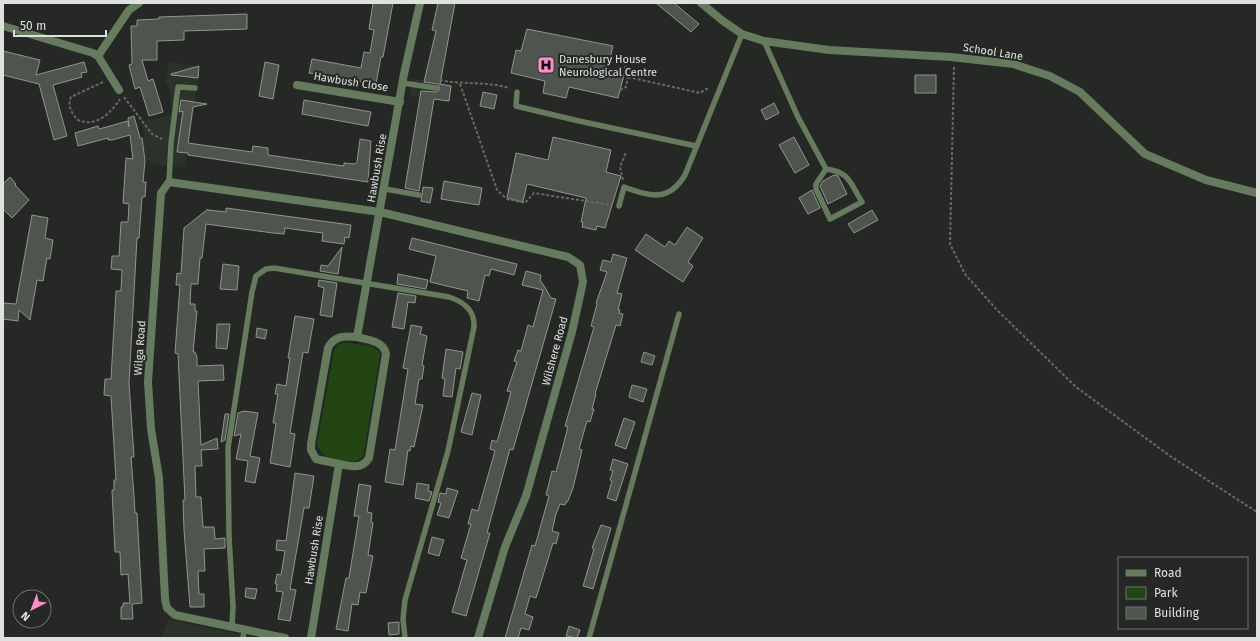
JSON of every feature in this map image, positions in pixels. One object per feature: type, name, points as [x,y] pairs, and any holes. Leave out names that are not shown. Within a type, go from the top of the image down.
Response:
[{"type":"street","points":[[98,56],[129,10],[139,3]]},
{"type":"street","name":"Hawbush Rise","points":[[358,337],[403,83],[420,3]]},
{"type":"street","name":"School Lane","points":[[702,3],[723,22],[742,34],[764,41],[829,50],[951,57],[1013,64],[1050,76],[1080,92],[1145,154],[1206,180],[1257,193]]},
{"type":"street","points":[[3,26],[88,50],[98,56],[119,90]]},
{"type":"street","name":"Hawbush Close","points":[[298,85],[400,102]]},
{"type":"street","points":[[169,182],[380,212]]},
{"type":"street","name":"Wilga Road","points":[[169,182],[161,193],[148,382],[151,429],[160,478],[165,599],[167,608],[175,615],[232,627],[243,634],[285,638]]},
{"type":"street","name":"Wilshere Road","points":[[380,212],[568,257],[580,265],[583,282],[572,332],[526,496],[505,546],[478,638]]},
{"type":"street","points":[[338,337],[358,337],[377,342],[383,347],[386,354],[369,458],[363,466],[359,467],[339,464],[316,459],[311,450],[311,444],[328,348],[333,340],[338,337]]},
{"type":"street","name":"Hawbush Rise","points":[[311,638],[339,464]]},
{"type":"lane","points":[[619,206],[624,187],[657,196],[674,189],[685,175],[742,34]]},
{"type":"lane","points":[[764,41],[798,116],[826,170]]},
{"type":"lane","points":[[403,83],[436,88]]},
{"type":"lane","points":[[169,182],[170,143],[178,87],[195,88]]},
{"type":"lane","points":[[517,92],[516,106],[696,146]]},
{"type":"lane","points":[[826,170],[839,171],[846,176],[862,202],[830,219],[816,189],[816,184],[826,170]]},
{"type":"lane","points":[[385,189],[419,195]]},
{"type":"lane","points":[[232,627],[233,606],[229,536],[228,448],[252,292],[256,276],[266,269],[274,268],[454,299],[464,303],[474,318],[474,327],[448,451],[405,600],[403,619],[405,638]]},
{"type":"lane","points":[[589,638],[679,314]]},
{"type":"path","points":[[620,90],[626,87],[628,77],[624,64],[636,56]]},
{"type":"path","points":[[954,66],[950,244],[965,274],[997,310],[1076,387],[1170,456],[1257,512]]},
{"type":"path","points":[[628,77],[700,93],[706,89],[719,91]]},
{"type":"path","points":[[112,78],[71,97],[69,101],[70,108],[74,116],[82,122],[90,122],[100,119],[115,108],[122,95],[152,134],[170,143]]},
{"type":"path","points":[[439,80],[460,84],[491,84],[517,92]]},
{"type":"path","points":[[460,84],[497,190],[502,197],[525,203],[534,193],[619,206]]},
{"type":"path","points":[[624,187],[620,167],[626,152]]},
{"type":"shaded area","points":[[169,62],[200,67],[185,168],[154,164],[143,158],[133,158],[130,140],[144,137],[143,127],[140,122],[171,115],[171,94],[165,82]]},
{"type":"shaded area","points":[[413,79],[453,85],[449,103],[409,96]]},
{"type":"shaded area","points":[[169,619],[175,621],[259,638],[160,638]]},
{"type":"green space","points":[[345,342],[372,347],[379,351],[380,355],[363,457],[354,462],[327,457],[319,450],[317,444],[334,351],[338,345]]},
{"type":"building","points":[[373,3],[393,3],[383,57],[381,57],[376,84],[309,73],[312,59],[361,68],[364,52],[370,53],[374,30],[369,29]]},
{"type":"building","points":[[438,3],[455,3],[440,84],[451,86],[449,101],[434,99],[419,191],[405,188],[421,91],[436,92],[440,89],[438,84],[424,82],[436,31],[432,30]]},
{"type":"building","points":[[656,3],[674,3],[699,24],[691,32]]},
{"type":"building","points":[[247,14],[247,29],[184,31],[184,40],[157,41],[157,60],[142,60],[148,81],[153,79],[163,112],[149,116],[140,87],[135,89],[129,65],[132,64],[131,26],[137,26],[137,20],[159,19],[159,17]]},
{"type":"building","name":"Danesbury House Neurological Centre","points":[[527,29],[613,46],[607,71],[624,75],[618,98],[569,87],[566,98],[543,93],[545,81],[511,73],[516,50],[521,51]]},
{"type":"building","points":[[3,51],[40,60],[36,75],[84,62],[87,72],[81,73],[82,77],[53,85],[67,136],[54,140],[39,84],[3,75]]},
{"type":"building","points":[[265,62],[279,65],[273,99],[259,96]]},
{"type":"building","points":[[199,66],[198,78],[171,75],[171,74]]},
{"type":"building","points":[[915,75],[936,75],[936,93],[915,93]]},
{"type":"building","points":[[483,92],[497,95],[494,109],[480,106]]},
{"type":"building","points":[[181,100],[207,104],[193,107],[188,143],[252,152],[253,146],[268,148],[268,155],[344,166],[344,163],[355,164],[357,162],[360,139],[371,141],[368,182],[188,155],[188,153],[177,152],[183,111],[179,112]]},
{"type":"building","points":[[304,100],[371,112],[368,126],[302,114]]},
{"type":"building","points":[[774,103],[779,113],[766,120],[761,110]]},
{"type":"building","points":[[134,116],[140,138],[142,138],[145,161],[143,182],[146,182],[145,197],[142,197],[139,238],[137,238],[129,383],[134,457],[131,457],[135,513],[137,513],[142,603],[132,604],[133,619],[121,619],[121,607],[123,607],[123,603],[130,603],[128,574],[121,575],[120,552],[115,552],[112,490],[114,490],[114,480],[116,480],[111,396],[104,395],[105,379],[111,379],[116,291],[121,291],[122,270],[111,269],[112,256],[119,256],[121,222],[128,222],[129,204],[123,203],[126,158],[133,159],[130,135],[112,140],[108,140],[108,138],[78,146],[75,133],[98,126],[99,129],[128,121],[129,127],[128,118]]},
{"type":"building","points":[[553,137],[611,150],[606,172],[621,176],[605,228],[597,226],[596,230],[582,227],[583,222],[581,222],[586,198],[527,184],[523,202],[507,198],[516,153],[548,160]]},
{"type":"building","points":[[794,137],[809,165],[795,173],[779,145]]},
{"type":"building","points":[[834,175],[838,176],[847,194],[828,204],[820,186],[823,181]]},
{"type":"building","points":[[10,177],[16,184],[15,185],[29,200],[12,218],[3,209],[3,184]]},
{"type":"building","points":[[444,181],[482,188],[479,205],[441,199]]},
{"type":"building","points":[[423,187],[433,188],[430,203],[421,201]]},
{"type":"building","points":[[812,190],[820,208],[808,214],[799,198]]},
{"type":"building","points":[[226,208],[351,225],[349,238],[345,237],[344,244],[322,241],[323,233],[285,228],[284,234],[206,224],[202,258],[200,258],[198,284],[191,284],[190,304],[195,304],[195,311],[197,311],[193,352],[195,352],[197,357],[197,366],[223,365],[224,380],[198,381],[201,445],[217,438],[218,449],[201,450],[202,466],[195,466],[196,497],[201,497],[203,527],[214,527],[215,539],[225,538],[225,548],[204,549],[205,571],[198,571],[199,594],[204,594],[204,607],[190,607],[184,530],[183,500],[185,500],[178,354],[175,353],[180,285],[176,285],[177,273],[181,274],[184,228],[208,209],[226,212]]},
{"type":"building","points":[[872,210],[878,220],[854,233],[848,224]]},
{"type":"building","points":[[32,215],[48,218],[45,238],[53,240],[50,259],[47,258],[43,281],[37,280],[30,320],[19,310],[18,321],[3,319],[3,303],[16,304]]},
{"type":"building","points":[[687,227],[703,238],[688,262],[693,266],[683,282],[635,250],[646,234],[665,247],[669,241],[675,245]]},
{"type":"building","points":[[412,238],[517,264],[514,275],[491,269],[489,276],[485,275],[479,301],[467,298],[468,291],[430,282],[436,256],[409,249]]},
{"type":"building","points":[[342,247],[338,274],[320,271],[321,265],[328,266]]},
{"type":"building","points":[[613,254],[627,258],[617,293],[622,294],[618,310],[620,310],[619,313],[623,314],[620,326],[616,325],[595,394],[592,409],[594,409],[590,422],[587,421],[579,449],[582,450],[573,488],[568,501],[565,505],[560,504],[556,514],[552,531],[559,533],[556,544],[553,543],[536,598],[530,596],[525,614],[533,617],[529,630],[521,628],[518,638],[505,638],[532,545],[535,546],[549,496],[546,495],[552,471],[556,472],[568,427],[565,426],[594,327],[591,326],[596,303],[607,272],[600,270],[603,260],[611,262]]},
{"type":"building","points":[[223,264],[239,266],[237,290],[220,289]]},
{"type":"building","points":[[526,271],[541,275],[540,280],[551,298],[556,299],[513,450],[510,449],[487,533],[490,533],[466,616],[452,612],[467,560],[461,558],[471,524],[468,524],[472,509],[478,511],[495,451],[490,449],[492,440],[497,442],[511,392],[507,391],[517,362],[514,361],[518,350],[521,351],[528,325],[533,327],[543,290],[522,285]]},
{"type":"building","points":[[398,274],[428,280],[426,289],[397,284]]},
{"type":"building","points":[[319,280],[337,283],[332,317],[320,315],[324,288],[318,286]]},
{"type":"building","points":[[398,293],[416,296],[415,303],[408,302],[404,329],[392,327]]},
{"type":"building","points":[[295,316],[314,319],[308,353],[303,352],[290,433],[295,434],[290,467],[270,463],[276,423],[273,423],[278,394],[275,394],[277,384],[286,386],[290,358],[288,358]]},
{"type":"building","points":[[217,324],[230,324],[227,349],[216,348]]},
{"type":"building","points":[[411,325],[422,327],[420,334],[427,336],[422,365],[424,366],[422,379],[419,379],[415,404],[423,405],[414,447],[411,446],[410,451],[408,450],[403,485],[385,482],[390,449],[395,450],[408,369],[403,368]]},
{"type":"building","points":[[257,328],[267,330],[265,339],[256,337]]},
{"type":"building","points":[[446,349],[463,352],[460,369],[456,368],[452,397],[443,396],[445,379],[442,378]]},
{"type":"building","points":[[644,352],[655,356],[652,365],[641,362]]},
{"type":"building","points":[[632,385],[647,389],[643,402],[629,397]]},
{"type":"building","points":[[472,393],[481,395],[472,435],[461,432]]},
{"type":"building","points":[[244,411],[258,413],[250,456],[260,458],[255,483],[245,481],[248,461],[236,459],[241,434],[234,436],[238,413]]},
{"type":"building","points":[[225,414],[229,414],[225,440],[221,442]]},
{"type":"building","points":[[624,418],[635,422],[626,449],[615,445]]},
{"type":"building","points":[[613,459],[628,464],[616,501],[607,498],[612,481],[610,480],[613,471],[610,470]]},
{"type":"building","points":[[295,473],[314,476],[309,508],[304,508],[290,589],[296,590],[290,621],[278,619],[283,592],[276,591],[277,584],[275,584],[277,574],[281,575],[285,551],[276,550],[277,540],[286,541]]},
{"type":"building","points":[[417,483],[429,485],[428,491],[432,492],[429,501],[415,498]]},
{"type":"building","points":[[359,484],[371,486],[367,512],[372,513],[371,522],[373,523],[368,555],[373,556],[366,593],[360,592],[358,605],[352,604],[348,631],[336,629],[346,578],[349,578],[359,516],[354,516]]},
{"type":"building","points":[[447,488],[458,491],[449,518],[437,515],[441,503],[438,502],[440,493],[446,494]]},
{"type":"building","points":[[601,525],[611,528],[593,589],[583,586],[594,549],[592,548]]},
{"type":"building","points":[[432,537],[444,540],[439,556],[428,553]]},
{"type":"building","points":[[246,588],[257,589],[255,599],[245,597]]},
{"type":"building","points":[[399,622],[399,634],[389,635],[388,623]]},
{"type":"building","points":[[569,626],[580,630],[577,638],[566,636]]},
{"type":"place","name":"Danesbury House Neurological Centre","points":[[546,65]]}]
